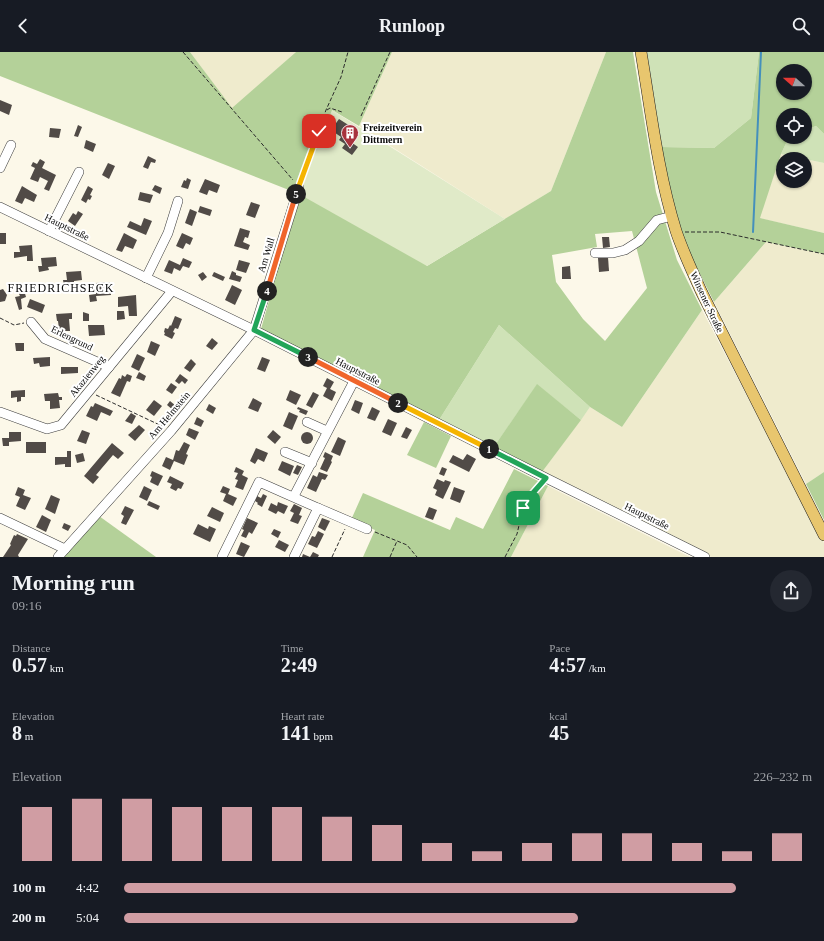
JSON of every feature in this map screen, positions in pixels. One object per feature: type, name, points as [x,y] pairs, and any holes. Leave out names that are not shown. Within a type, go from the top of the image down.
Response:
[{"type":"main road","name":"Winsener Straße","points":[[641,52],[658,157],[677,232],[702,293],[824,535]]},
{"type":"street","points":[[0,168],[11,145]]},
{"type":"street","points":[[49,231],[79,172]]},
{"type":"street","name":"Am Wall","points":[[254,330],[299,186]]},
{"type":"street","points":[[146,278],[168,233],[178,202]]},
{"type":"street","name":"Hauptstraße","points":[[0,207],[254,330],[705,557]]},
{"type":"street","points":[[595,253],[613,253],[625,250],[639,241],[657,220],[672,216]]},
{"type":"street","name":"Akazienweg","points":[[0,412],[47,429],[62,425],[172,291]]},
{"type":"street","name":"Erlengrund","points":[[31,322],[45,339],[109,367]]},
{"type":"street","name":"Am Helmstein","points":[[58,557],[171,431],[254,330]]},
{"type":"street","points":[[294,496],[312,463],[326,431],[329,430],[354,381]]},
{"type":"street","points":[[306,422],[326,431]]},
{"type":"street","points":[[285,452],[312,463]]},
{"type":"street","points":[[222,557],[259,482],[367,529]]},
{"type":"street","points":[[294,557],[318,508]]},
{"type":"street","points":[[0,518],[65,549]]},
{"type":"path","points":[[183,52],[299,186],[326,110],[341,77],[348,52]]},
{"type":"path","points":[[361,116],[390,52]]},
{"type":"path","points":[[326,110],[330,108],[342,112]]},
{"type":"path","points":[[677,232],[720,232],[824,254]]},
{"type":"path","points":[[0,318],[14,325],[31,322]]},
{"type":"path","points":[[89,392],[171,431]]},
{"type":"path","points":[[505,557],[517,534],[523,508],[532,494],[546,478]]},
{"type":"path","points":[[332,557],[349,521]]},
{"type":"path","points":[[367,529],[407,545],[418,557]]},
{"type":"path","points":[[390,557],[397,541]]},
{"type":"shaded area","points":[[190,52],[296,52],[232,109]]},
{"type":"shaded area","points":[[392,52],[606,52],[551,191],[505,219],[359,126]]},
{"type":"shaded area","points":[[812,160],[824,163],[824,233],[759,218],[776,169],[776,188],[812,188]]},
{"type":"shaded area","points":[[766,242],[824,254],[824,472],[806,484],[714,302]]},
{"type":"shaded area","points":[[702,310],[824,543],[824,557],[711,557],[542,472],[590,407],[622,427]]},
{"type":"shaded area","points":[[548,486],[690,557],[511,557]]},
{"type":"green space","points":[[0,52],[190,52],[232,108],[296,52],[392,52],[359,126],[332,110],[427,266],[551,191],[606,52],[633,52],[656,192],[677,260],[702,310],[622,427],[590,407],[499,325],[439,420],[261,329],[299,194],[0,76]],"holes":[[[632,231],[647,288],[605,341],[583,319],[556,282],[552,255],[597,247],[595,234]]]},
{"type":"green space","points":[[647,52],[759,52],[751,118],[714,148],[661,147]]},
{"type":"green space","points":[[759,52],[824,52],[824,134],[816,126],[812,127],[812,108],[776,108],[776,144],[786,144],[782,152],[776,152],[776,169],[760,218],[824,233],[824,254],[766,242],[714,302],[689,252],[674,211],[661,147],[714,148],[751,118]]},
{"type":"green space","points":[[332,110],[505,219],[427,266],[299,194]]},
{"type":"green space","points":[[816,126],[824,134],[824,163],[812,160],[812,152],[782,152],[786,144],[812,144],[812,127]]},
{"type":"green space","points":[[499,325],[590,407],[581,420],[537,385],[493,448],[439,420]]},
{"type":"green space","points":[[537,384],[581,420],[542,472],[493,448]]},
{"type":"green space","points":[[424,422],[451,436],[436,468],[407,455]]},
{"type":"green space","points":[[514,469],[548,486],[511,557],[363,557],[375,530],[351,520],[363,493],[450,530],[456,517],[483,529]]},
{"type":"green space","points":[[824,472],[824,520],[806,484]]},
{"type":"green space","points":[[99,516],[156,557],[63,557]]},
{"type":"building","points":[[0,100],[12,105],[9,115],[0,111]]},
{"type":"building","points":[[339,119],[350,126],[345,132],[350,136],[348,140],[358,147],[352,155],[342,148],[345,144],[339,140],[341,137],[331,130]]},
{"type":"building","points":[[78,125],[82,127],[78,137],[74,136]]},
{"type":"building","points":[[50,128],[61,129],[59,138],[49,137]]},
{"type":"building","points":[[86,140],[96,144],[93,152],[84,148]]},
{"type":"building","points":[[148,156],[156,160],[155,163],[151,162],[148,169],[143,167]]},
{"type":"building","points":[[40,159],[45,162],[42,168],[56,175],[49,191],[44,189],[48,181],[40,177],[38,182],[30,179],[35,168],[31,166],[33,162],[37,164]]},
{"type":"building","points":[[108,163],[115,166],[109,179],[102,175]]},
{"type":"building","points":[[187,178],[191,180],[188,189],[181,187],[184,180],[186,181]]},
{"type":"building","points":[[205,179],[220,185],[217,193],[209,190],[207,195],[199,192]]},
{"type":"building","points":[[155,185],[162,188],[160,194],[152,190]]},
{"type":"building","points":[[22,186],[37,195],[34,202],[25,198],[22,204],[15,201]]},
{"type":"building","points":[[88,186],[93,189],[90,195],[92,196],[90,200],[88,199],[86,203],[81,200]]},
{"type":"building","points":[[140,192],[153,195],[150,203],[138,200]]},
{"type":"building","points":[[251,202],[260,205],[255,218],[246,215]]},
{"type":"building","points":[[200,206],[212,210],[210,216],[198,212]]},
{"type":"building","points":[[190,209],[197,212],[192,226],[185,223]]},
{"type":"building","points":[[78,211],[83,214],[75,226],[68,221],[73,213],[76,215]]},
{"type":"building","points":[[144,218],[152,221],[146,235],[127,227],[130,221],[141,226]]},
{"type":"building","points":[[240,228],[250,231],[248,238],[245,237],[243,242],[250,245],[248,250],[234,246]]},
{"type":"building","points":[[0,233],[6,233],[6,244],[0,244]]},
{"type":"building","points":[[124,233],[137,240],[133,249],[125,246],[122,252],[116,250]]},
{"type":"building","points":[[182,233],[193,238],[190,245],[186,243],[183,249],[176,246]]},
{"type":"building","points":[[602,237],[609,237],[610,247],[603,248]]},
{"type":"building","points":[[32,245],[33,261],[27,261],[27,256],[14,258],[14,252],[20,252],[19,246]]},
{"type":"building","points":[[56,257],[57,266],[48,267],[49,270],[39,272],[38,266],[42,266],[41,258]]},
{"type":"building","points":[[608,257],[609,271],[599,272],[598,258]]},
{"type":"building","points":[[183,258],[192,262],[189,268],[183,266],[180,271],[174,268],[172,274],[164,271],[169,260],[180,265]]},
{"type":"building","points":[[239,260],[250,263],[246,273],[236,270]]},
{"type":"building","points":[[570,266],[571,279],[562,279],[562,267]]},
{"type":"building","points":[[81,271],[82,280],[74,281],[74,284],[64,286],[63,280],[67,280],[66,272]]},
{"type":"building","points":[[232,271],[236,273],[236,275],[242,277],[240,282],[229,279]]},
{"type":"building","points":[[203,272],[207,277],[202,281],[198,275]]},
{"type":"building","points":[[214,272],[225,277],[223,281],[212,276]]},
{"type":"building","points":[[110,282],[111,295],[96,296],[97,301],[90,302],[89,295],[96,294],[96,283]]},
{"type":"building","points":[[232,285],[242,290],[235,305],[225,300]]},
{"type":"building","points":[[3,289],[7,295],[5,301],[0,302],[0,290]]},
{"type":"building","points":[[24,290],[26,297],[21,299],[22,309],[19,310],[15,297],[20,296],[18,292]]},
{"type":"building","points":[[136,295],[137,316],[129,316],[128,306],[118,307],[118,297]]},
{"type":"building","points":[[30,299],[45,305],[42,313],[27,307]]},
{"type":"building","points":[[117,311],[124,311],[125,319],[117,320]]},
{"type":"building","points":[[83,312],[89,314],[89,321],[83,321]]},
{"type":"building","points":[[72,313],[72,319],[69,319],[70,331],[61,331],[61,329],[59,329],[56,314]]},
{"type":"building","points":[[175,316],[182,319],[178,329],[175,328],[173,332],[175,333],[172,339],[164,335],[164,332],[165,328],[168,329],[170,325],[171,326]]},
{"type":"building","points":[[88,325],[104,325],[105,335],[89,336]]},
{"type":"building","points":[[212,338],[218,343],[212,350],[206,346]]},
{"type":"building","points":[[151,341],[160,345],[155,356],[147,352]]},
{"type":"building","points":[[15,343],[24,343],[24,351],[16,351]]},
{"type":"building","points":[[137,354],[145,358],[139,371],[131,367]]},
{"type":"building","points":[[50,357],[50,366],[40,367],[39,363],[34,364],[33,358]]},
{"type":"building","points":[[262,357],[270,360],[265,372],[257,369]]},
{"type":"building","points":[[191,359],[196,364],[190,372],[184,368]]},
{"type":"building","points":[[61,367],[78,367],[78,373],[61,374]]},
{"type":"building","points":[[139,372],[146,376],[144,381],[136,378]]},
{"type":"building","points":[[127,374],[132,376],[130,382],[127,381],[120,397],[111,393],[119,378],[121,379],[122,375],[125,377]]},
{"type":"building","points":[[180,374],[188,380],[185,384],[182,381],[179,384],[175,381]]},
{"type":"building","points":[[327,378],[334,382],[330,389],[336,392],[332,401],[323,396],[327,388],[323,386]]},
{"type":"building","points":[[171,383],[177,387],[172,394],[166,390]]},
{"type":"building","points":[[25,390],[25,397],[21,397],[21,401],[17,402],[17,397],[11,398],[11,391]]},
{"type":"building","points":[[290,390],[301,395],[296,405],[286,400]]},
{"type":"building","points":[[313,392],[319,395],[312,408],[306,405]]},
{"type":"building","points":[[58,393],[59,397],[62,397],[62,400],[59,400],[60,408],[50,409],[50,401],[45,401],[44,394]]},
{"type":"building","points":[[253,398],[262,403],[258,412],[248,408]]},
{"type":"building","points":[[154,400],[162,406],[154,416],[146,410]]},
{"type":"building","points":[[355,400],[363,403],[359,414],[351,410]]},
{"type":"building","points":[[170,401],[176,406],[173,410],[167,405]]},
{"type":"building","points":[[95,403],[113,411],[110,416],[101,412],[97,421],[86,416],[91,406],[93,407]]},
{"type":"building","points":[[209,404],[216,408],[213,414],[206,410]]},
{"type":"building","points":[[298,407],[308,411],[306,415],[299,412],[300,410],[297,409]]},
{"type":"building","points":[[372,407],[380,411],[375,421],[367,418]]},
{"type":"building","points":[[289,412],[298,416],[292,430],[283,426]]},
{"type":"building","points":[[131,413],[136,416],[132,424],[125,421]]},
{"type":"building","points":[[197,417],[204,421],[201,427],[194,424]]},
{"type":"building","points":[[388,419],[397,423],[391,436],[382,432]]},
{"type":"building","points":[[139,425],[145,430],[135,441],[128,435]]},
{"type":"building","points":[[406,427],[412,430],[407,439],[401,437]]},
{"type":"building","points":[[189,428],[199,432],[195,440],[186,435]]},
{"type":"building","points":[[82,430],[90,433],[86,444],[77,441]]},
{"type":"building","points":[[273,430],[281,437],[275,444],[267,437]]},
{"type":"building","points":[[9,432],[21,432],[21,441],[9,442],[9,446],[3,446],[2,438],[9,438]]},
{"type":"building","points":[[309,432],[312,433],[312,443],[305,444],[302,443],[301,436],[302,433]]},
{"type":"building","points":[[338,437],[346,441],[340,456],[331,452]]},
{"type":"building","points":[[26,442],[46,442],[46,453],[26,453]]},
{"type":"building","points":[[184,442],[190,445],[186,454],[188,455],[184,465],[174,461],[170,470],[162,466],[166,457],[173,460],[176,450],[179,451]]},
{"type":"building","points":[[112,443],[124,453],[118,459],[113,455],[96,475],[99,477],[93,484],[84,476]]},
{"type":"building","points":[[256,448],[268,453],[264,462],[258,459],[255,464],[250,461]]},
{"type":"building","points":[[67,451],[71,451],[71,467],[65,467],[65,464],[55,465],[55,457],[67,457]]},
{"type":"building","points":[[325,452],[333,456],[327,472],[320,469],[325,458],[323,457]]},
{"type":"building","points":[[83,453],[85,461],[77,463],[75,455]]},
{"type":"building","points":[[467,454],[476,459],[469,472],[449,462],[453,455],[463,460]]},
{"type":"building","points":[[282,461],[294,466],[290,476],[278,470]]},
{"type":"building","points":[[297,465],[302,467],[298,475],[293,473]]},
{"type":"building","points":[[236,467],[244,471],[242,475],[248,478],[243,490],[235,487],[238,480],[235,479],[238,473],[234,472]]},
{"type":"building","points":[[442,467],[447,469],[444,476],[439,474]]},
{"type":"building","points":[[152,471],[163,476],[158,486],[150,482]]},
{"type":"building","points":[[319,472],[328,475],[325,480],[322,479],[316,492],[307,488],[313,475],[317,477]]},
{"type":"building","points":[[170,476],[184,483],[181,489],[178,488],[176,491],[170,488],[172,484],[167,482]]},
{"type":"building","points":[[437,479],[444,482],[445,480],[451,482],[443,499],[435,495],[437,490],[433,488]]},
{"type":"building","points":[[144,486],[152,490],[147,501],[139,497]]},
{"type":"building","points":[[223,486],[230,489],[228,494],[237,498],[233,506],[223,501],[226,494],[220,492]]},
{"type":"building","points":[[18,487],[25,490],[23,495],[31,498],[25,510],[16,506],[20,497],[15,495]]},
{"type":"building","points":[[454,487],[465,491],[460,503],[450,499]]},
{"type":"building","points":[[263,494],[267,496],[262,507],[255,501],[257,496],[261,498]]},
{"type":"building","points":[[51,495],[60,499],[55,514],[45,509]]},
{"type":"building","points":[[149,501],[160,506],[158,510],[147,505]]},
{"type":"building","points":[[278,502],[288,506],[284,514],[278,511],[276,514],[268,510],[271,503],[277,506]]},
{"type":"building","points":[[294,504],[302,508],[299,515],[302,516],[298,524],[290,521],[294,513],[290,511]]},
{"type":"building","points":[[125,506],[134,510],[126,525],[121,523],[124,516],[121,514]]},
{"type":"building","points":[[212,507],[224,513],[220,522],[207,516]]},
{"type":"building","points":[[429,507],[437,510],[433,520],[425,517]]},
{"type":"building","points":[[42,515],[51,520],[46,532],[36,527]]},
{"type":"building","points":[[247,518],[258,523],[252,534],[249,532],[246,538],[241,536],[244,530],[242,529]]},
{"type":"building","points":[[322,518],[330,521],[325,531],[318,527]]},
{"type":"building","points":[[64,523],[71,526],[68,531],[62,528]]},
{"type":"building","points":[[198,524],[208,529],[209,526],[216,529],[210,542],[193,534]]},
{"type":"building","points":[[274,529],[281,532],[278,538],[271,534]]},
{"type":"building","points":[[318,531],[324,534],[317,548],[308,544],[312,536],[315,537]]},
{"type":"building","points":[[17,534],[28,539],[18,555],[19,557],[3,557],[11,545],[10,544],[14,535],[16,536]]},
{"type":"building","points":[[279,540],[289,545],[285,552],[275,547]]},
{"type":"building","points":[[241,542],[250,546],[244,557],[236,554]]},
{"type":"building","points":[[313,552],[319,555],[318,557],[310,557]]},
{"type":"building","points":[[303,554],[310,557],[302,557]]},
{"type":"waterway","points":[[753,232],[761,52]]},
{"type":"place","name":"Freizeitverein Dittmern","points":[[350,148]]},
{"type":"district","name":"FRIEDRICHSECK","points":[[61,288]]},
{"type":"route","points":[[319,131],[299,186],[254,330],[546,478],[532,494],[523,508]]}]
